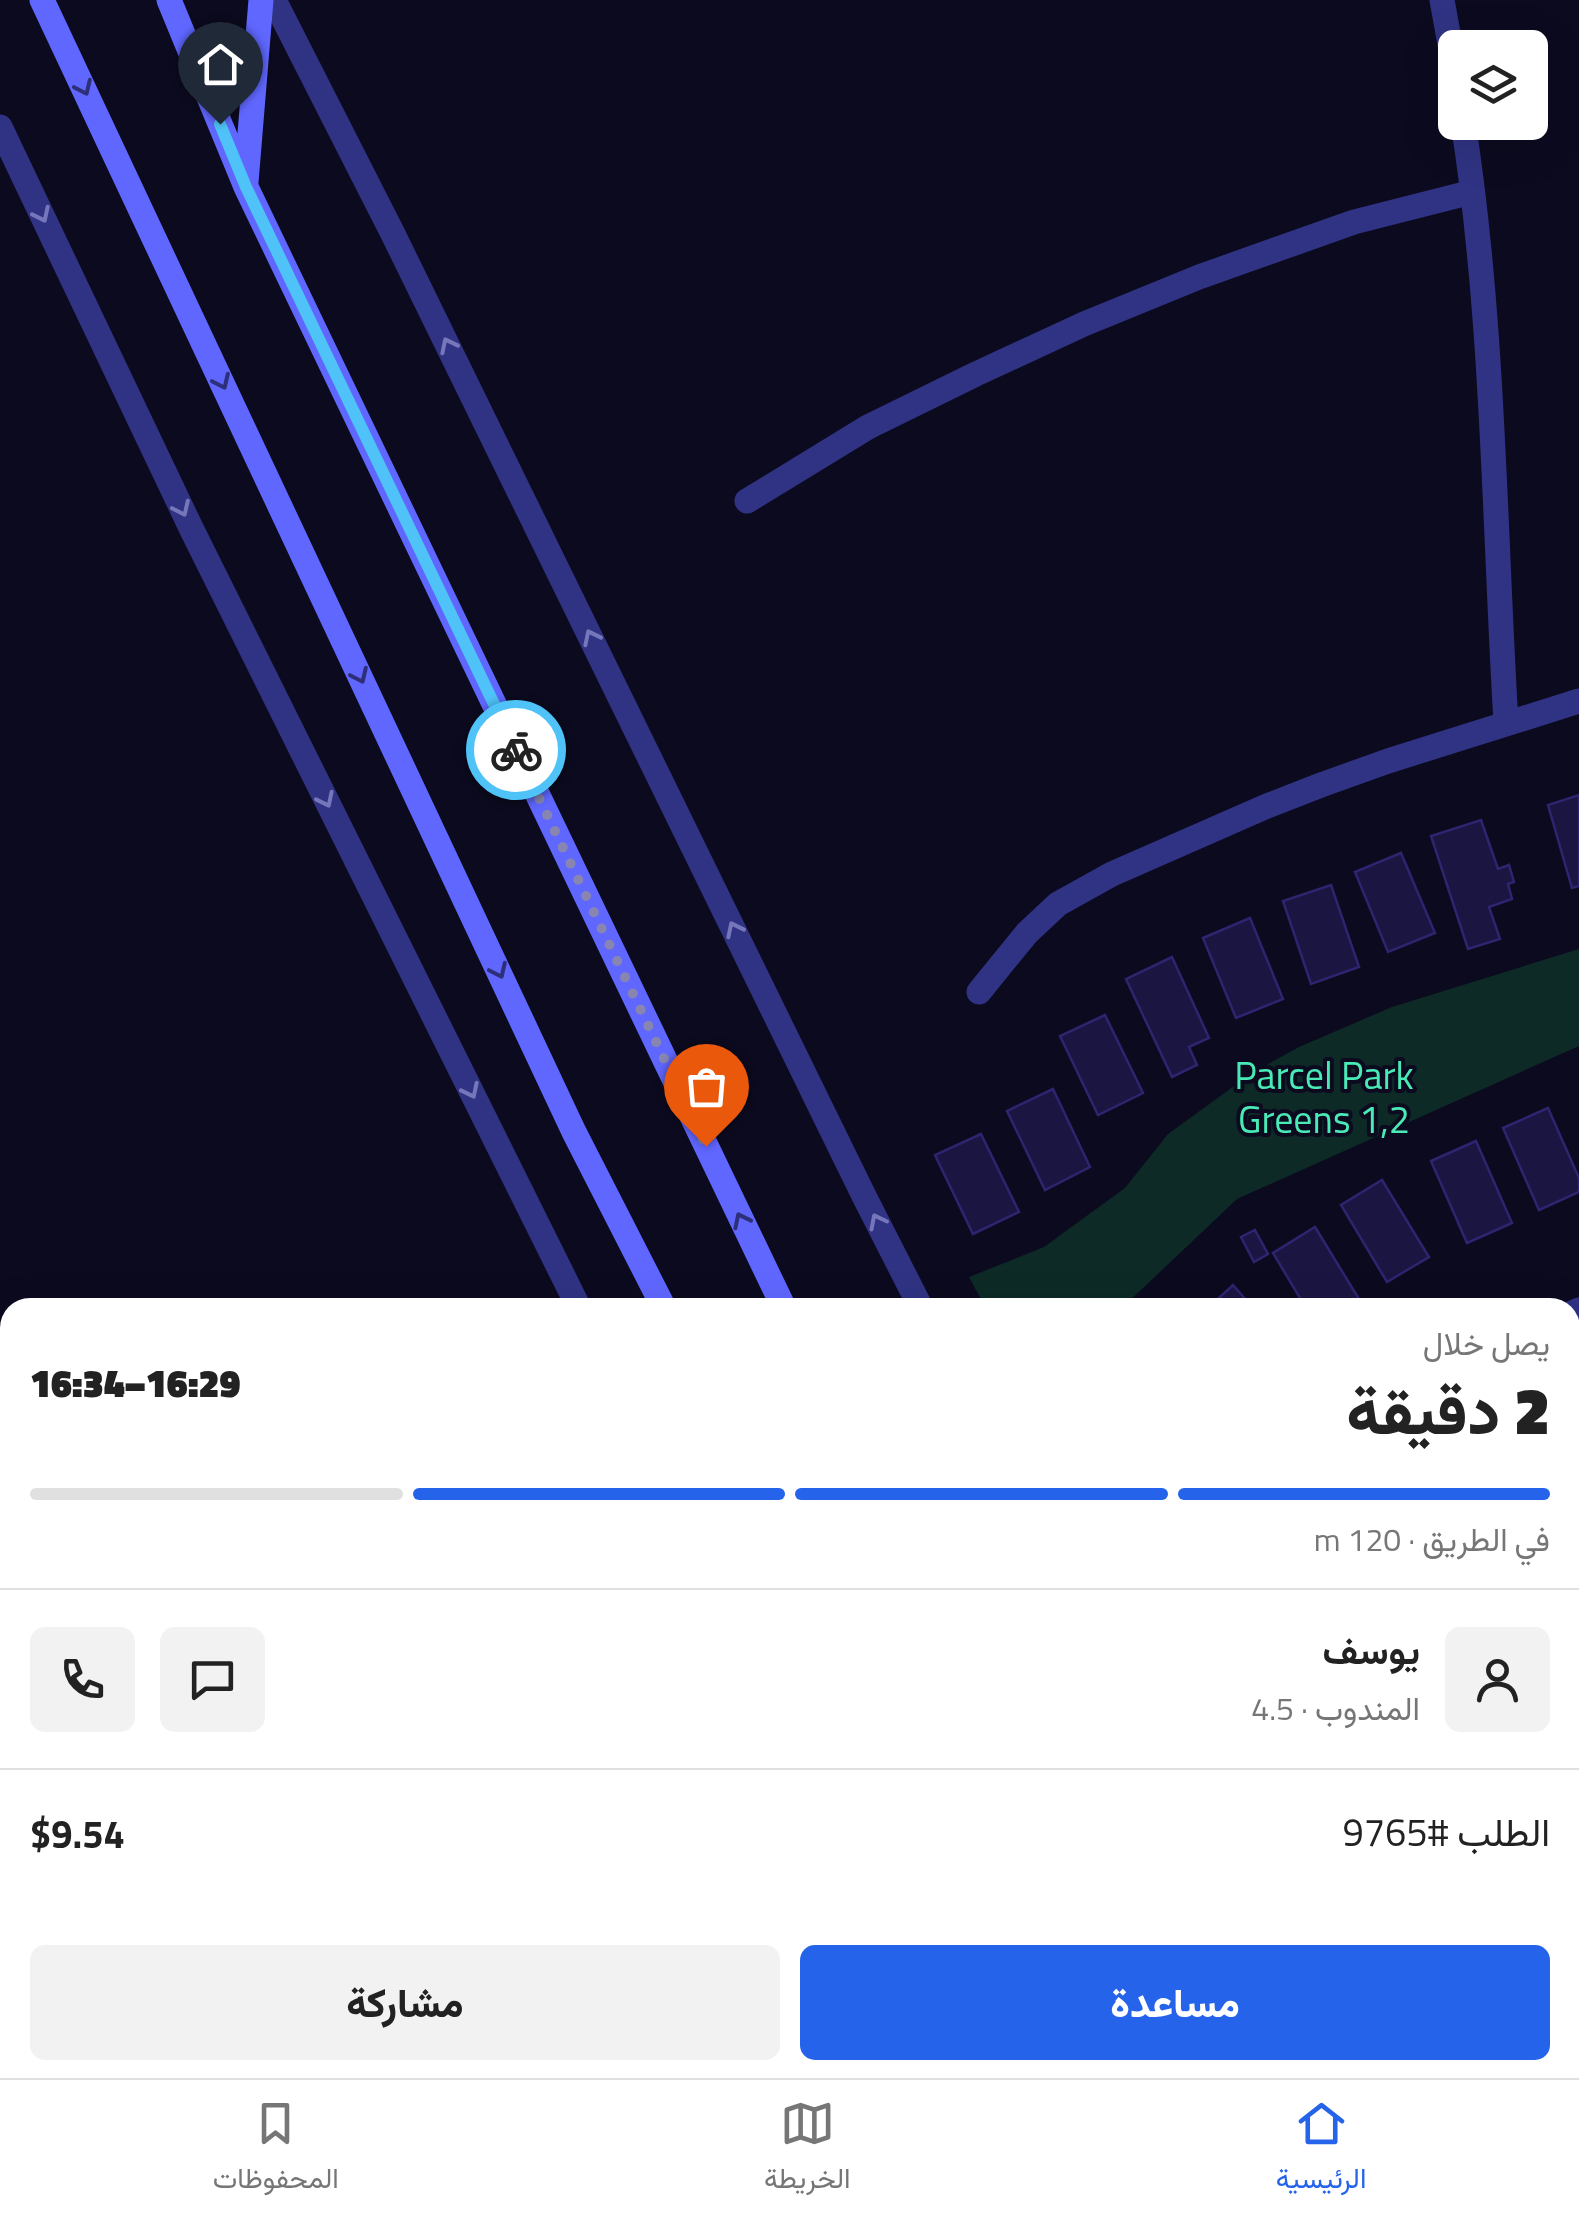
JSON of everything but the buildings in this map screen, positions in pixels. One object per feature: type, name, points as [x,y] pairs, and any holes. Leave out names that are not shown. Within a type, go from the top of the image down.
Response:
[{"type":"main road","points":[[42,0],[566,1114],[659,1298]]},
{"type":"main road","points":[[170,0],[246,187],[779,1298]]},
{"type":"main road","points":[[246,187],[260,0]]},
{"type":"street","points":[[274,0],[916,1298]]},
{"type":"street","points":[[1442,0],[1447,30]]},
{"type":"street","points":[[0,128],[192,530],[574,1298]]},
{"type":"street","points":[[1465,140],[1486,324],[1506,723]]},
{"type":"street","points":[[748,501],[868,427],[1084,324],[1199,277],[1354,222],[1472,192]]},
{"type":"street","points":[[979,992],[1027,933],[1058,904],[1112,874],[1267,806],[1388,761],[1579,701]]},
{"type":"green space","name":"Parcel Park Greens 1,2","points":[[1579,949],[1579,1046],[1237,1199],[1132,1298],[980,1298],[969,1277],[1044,1247],[1125,1188],[1168,1134],[1252,1073],[1299,1047],[1392,1007]]},
{"type":"way so far","points":[[516,750],[706,1146]]},
{"type":"route","points":[[220,124],[246,187],[516,750]]}]
